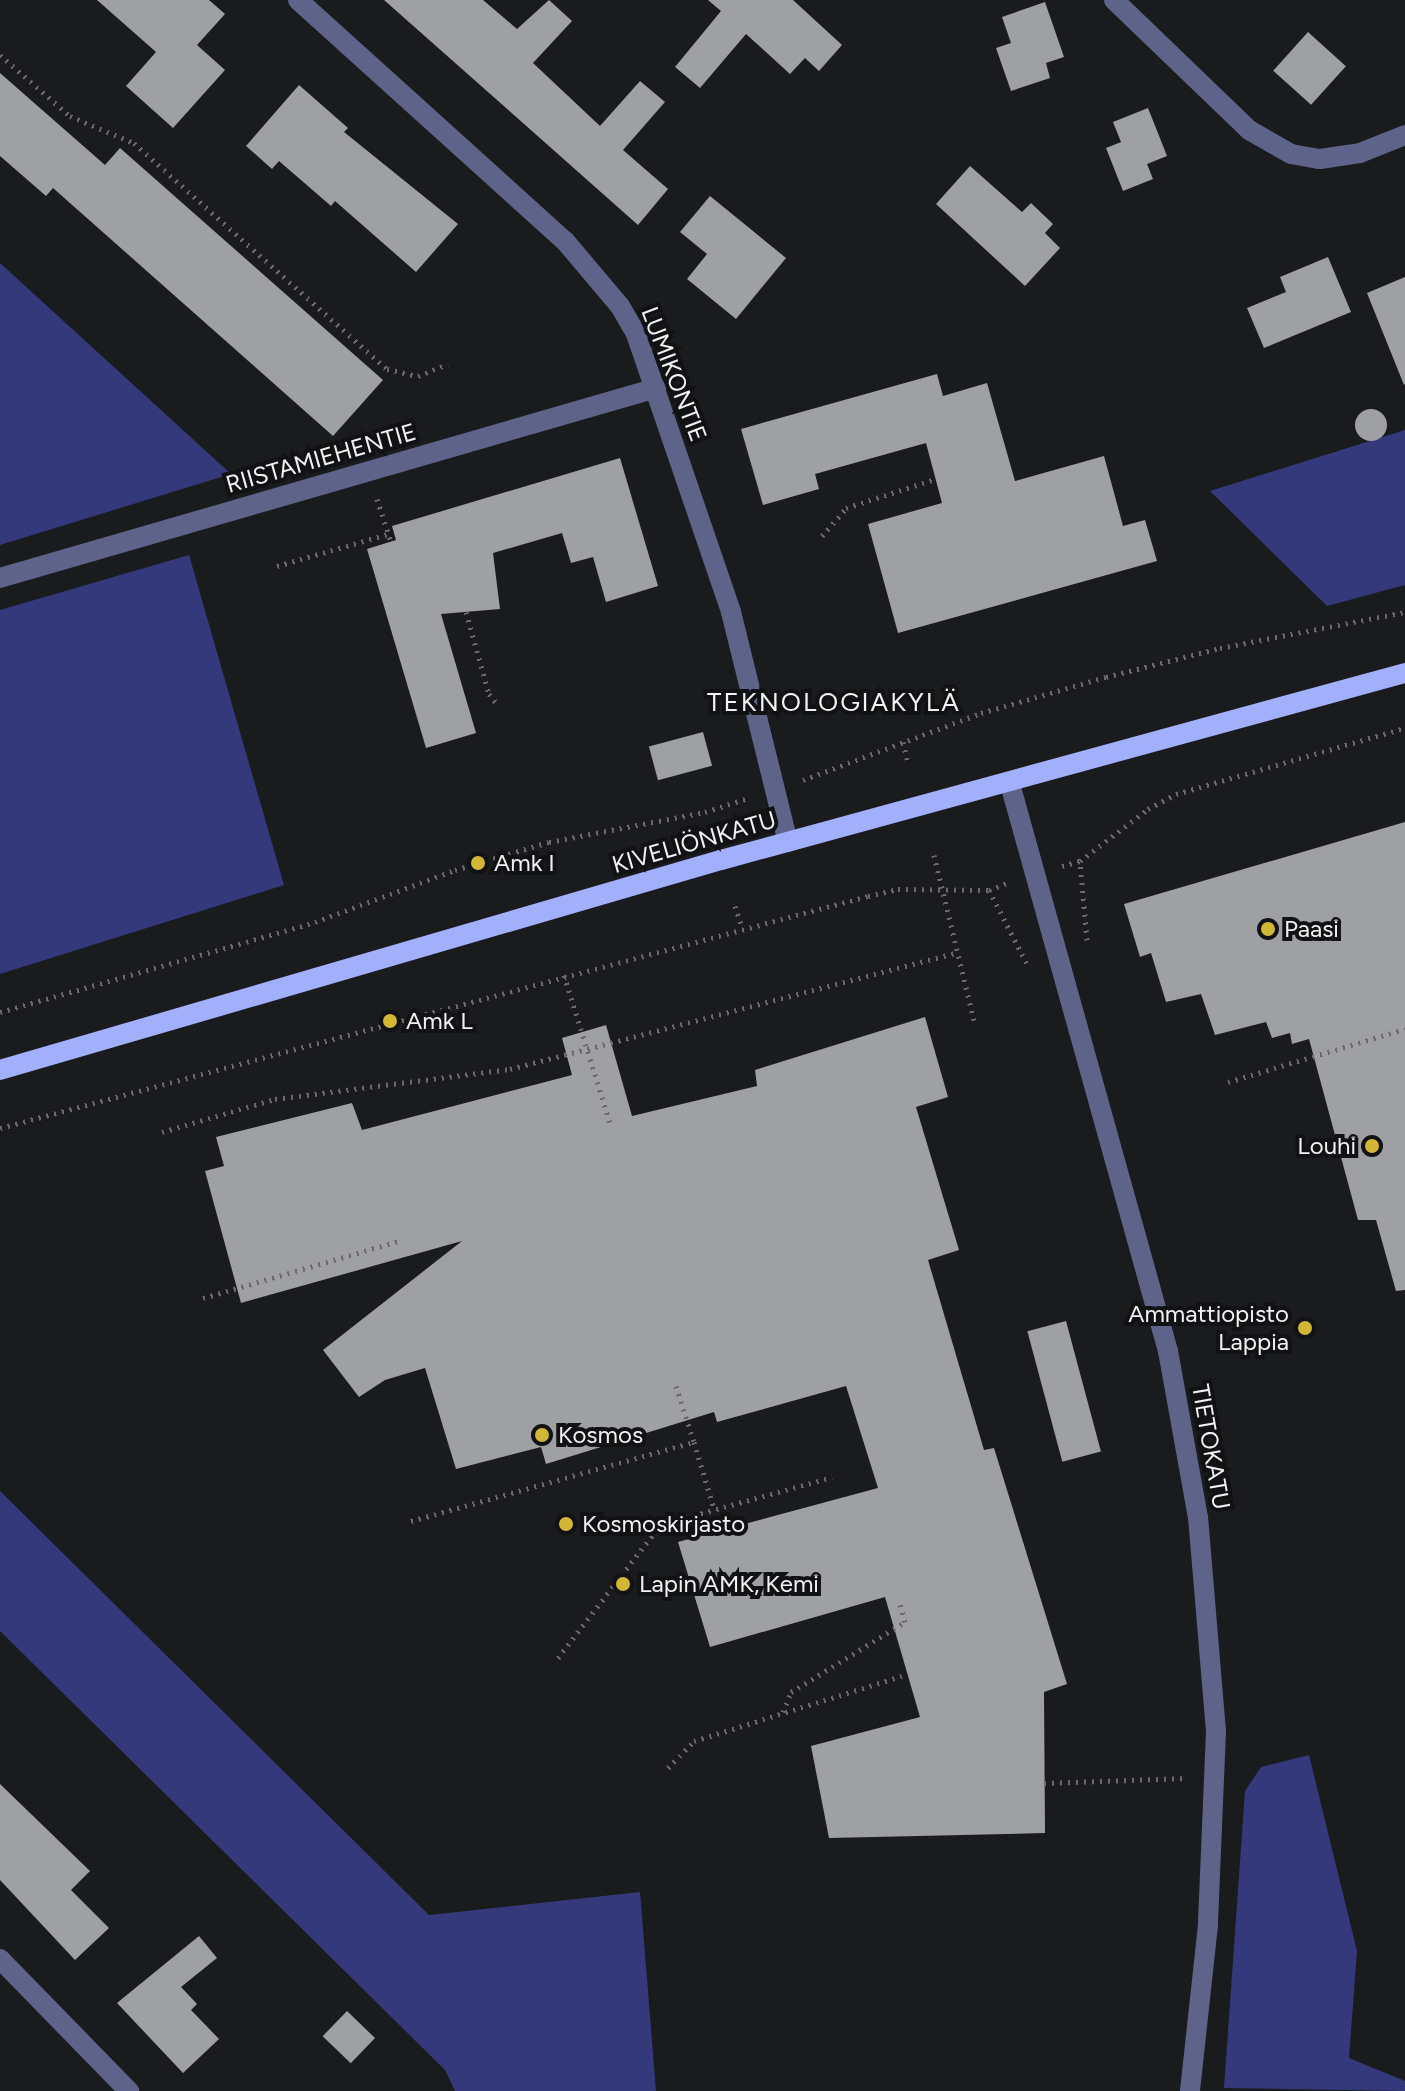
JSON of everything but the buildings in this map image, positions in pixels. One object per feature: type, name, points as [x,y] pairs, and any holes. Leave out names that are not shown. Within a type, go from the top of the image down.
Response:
[{"type":"main road","name":"KIVELIÖNKATU","points":[[0,1070],[788,842],[1010,784],[1405,673]]},
{"type":"street","name":"LUMIKONTIE","points":[[298,0],[597,276],[636,334],[731,612],[788,842]]},
{"type":"street","points":[[1114,0],[1249,130],[1291,154],[1320,159],[1360,153],[1405,135]]},
{"type":"street","name":"RIISTAMIEHENTIE","points":[[0,578],[656,388]]},
{"type":"street","name":"TIETOKATU","points":[[1010,784],[1168,1351],[1198,1517],[1216,1731],[1208,1925],[1190,2091]]},
{"type":"street","points":[[0,1959],[117,2087]]},
{"type":"path","points":[[0,55],[70,116],[134,143],[387,369],[418,376],[448,364]]},
{"type":"path","points":[[368,471],[391,542]]},
{"type":"path","points":[[822,536],[846,508],[935,479]]},
{"type":"path","points":[[277,566],[388,534]]},
{"type":"path","points":[[466,612],[489,694],[498,705]]},
{"type":"path","points":[[815,776],[903,742],[1135,669],[1405,612]]},
{"type":"path","points":[[1088,947],[1080,861],[1105,838],[1176,794],[1405,728]]},
{"type":"path","points":[[903,742],[908,764]]},
{"type":"path","points":[[0,1012],[315,922],[455,870],[549,842],[743,799]]},
{"type":"path","points":[[934,855],[946,890],[975,1025]]},
{"type":"path","points":[[0,1128],[564,975],[898,889],[989,890],[1032,978]]},
{"type":"path","points":[[735,906],[742,928]]},
{"type":"path","points":[[162,1132],[275,1099],[510,1069],[958,952]]},
{"type":"path","points":[[564,975],[610,1123]]},
{"type":"path","points":[[1228,1082],[1405,1029]]},
{"type":"path","points":[[203,1298],[403,1240]]},
{"type":"path","points":[[676,1386],[714,1509]]},
{"type":"path","points":[[411,1521],[694,1442]]},
{"type":"path","points":[[558,1658],[651,1537],[670,1522],[832,1477]]},
{"type":"path","points":[[782,1713],[791,1692],[905,1622],[900,1605]]},
{"type":"path","points":[[668,1768],[694,1741],[902,1676]]},
{"type":"path","points":[[1188,1764],[1188,1794]]},
{"type":"path","points":[[1044,1783],[1188,1778]]},
{"type":"shaded area","points":[[0,263],[231,474],[0,545]]},
{"type":"shaded area","points":[[1405,430],[1405,585],[1327,606],[1210,491]]},
{"type":"shaded area","points":[[189,555],[284,885],[0,974],[0,610]]},
{"type":"shaded area","points":[[0,1491],[429,1915],[640,1892],[656,2091],[455,2091],[445,2070],[0,1631]]},
{"type":"shaded area","points":[[1309,1755],[1357,1951],[1349,2058],[1405,2081],[1405,2091],[1224,2088],[1245,1791],[1261,1767]]},
{"type":"place","name":"Amk I","points":[[478,863]]},
{"type":"place","name":"Paasi","points":[[1268,929]]},
{"type":"place","name":"Amk L","points":[[390,1021]]},
{"type":"place","name":"Louhi","points":[[1372,1146]]},
{"type":"place","name":"Ammattiopisto Lappia","points":[[1305,1328]]},
{"type":"place","name":"Kosmos","points":[[542,1435]]},
{"type":"place","name":"Kosmoskirjasto","points":[[566,1524]]},
{"type":"place","name":"Lapin AMK, Kemi","points":[[623,1584]]},
{"type":"district","name":"TEKNOLOGIAKYLÄ","points":[[834,703]]}]
